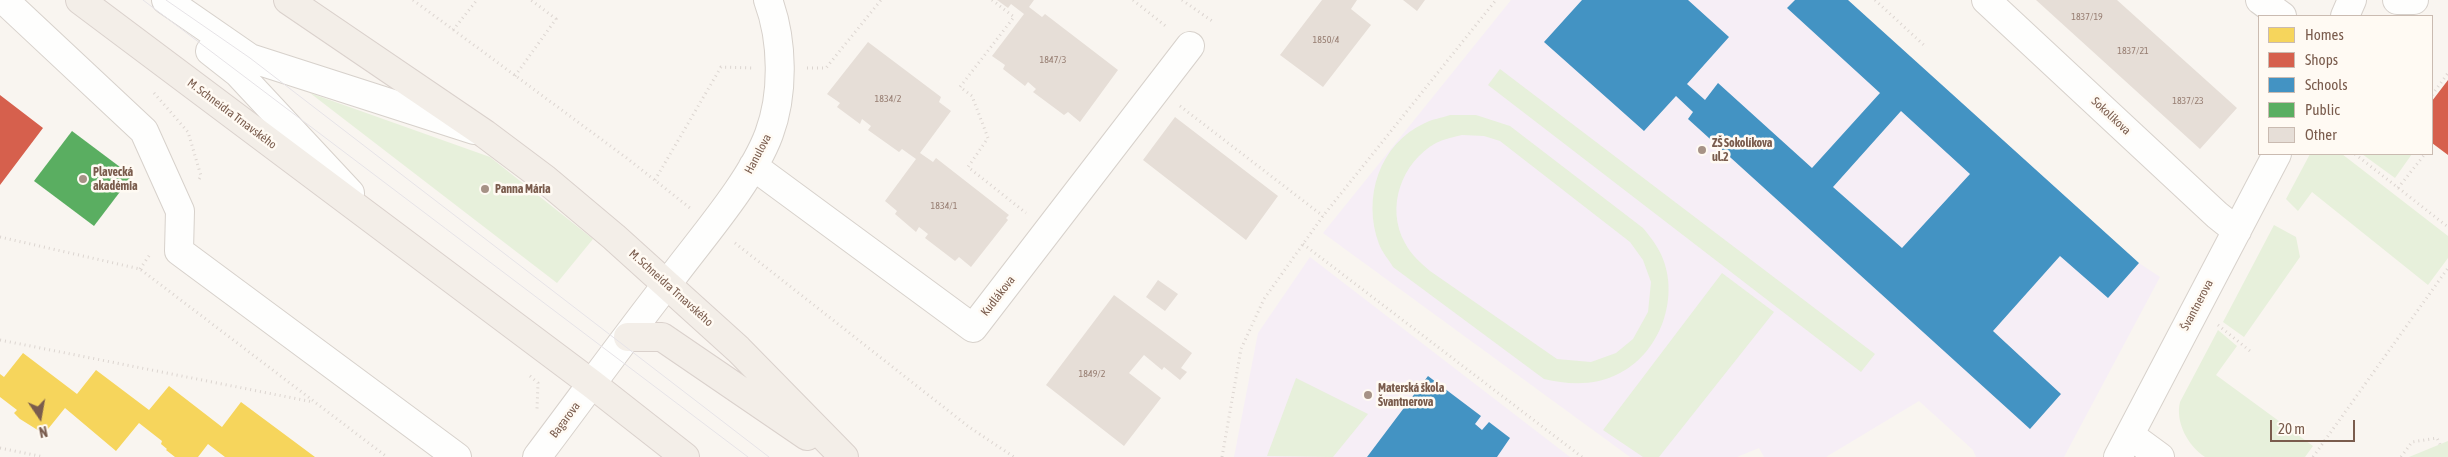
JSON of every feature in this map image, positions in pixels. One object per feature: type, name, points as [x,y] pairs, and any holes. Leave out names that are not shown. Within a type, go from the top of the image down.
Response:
[{"type":"main road","name":"M. Schneidra Trnavského","points":[[80,0],[384,230],[592,384],[685,457]]},
{"type":"main road","name":"M. Schneidra Trnavského","points":[[288,0],[485,134],[552,184],[667,284],[738,349],[844,457]]},
{"type":"main road","points":[[628,337],[662,338],[837,457]]},
{"type":"street","points":[[4,0],[144,131],[180,211],[179,252],[457,457]]},
{"type":"street","name":"M. Schneidra Trnavského","points":[[143,0],[238,73],[384,230]]},
{"type":"street","name":"M. Schneidra Trnavského","points":[[166,0],[250,58],[485,134]]},
{"type":"street","name":"Hanulova","points":[[628,337],[753,166],[770,133],[778,89],[777,40],[768,0]]},
{"type":"street","name":"Sokolíkova","points":[[1986,0],[2217,215],[2237,231]]},
{"type":"street","points":[[2260,0],[2281,15]]},
{"type":"street","points":[[2345,15],[2352,0]]},
{"type":"street","points":[[2398,0],[2414,0]]},
{"type":"street","name":"Kudlákova","points":[[753,166],[974,328],[1190,46]]},
{"type":"street","name":"Švantnerova","points":[[2124,446],[2276,155]]},
{"type":"street","name":"Bagarova","points":[[537,457],[628,337]]},
{"type":"street","points":[[2124,446],[2160,457]]},
{"type":"path","points":[[453,30],[477,0]]},
{"type":"path","points":[[515,76],[556,19],[531,0]]},
{"type":"path","points":[[992,0],[1014,17],[960,87],[972,96],[988,138],[968,166],[1030,217]]},
{"type":"path","points":[[1133,0],[1190,46]]},
{"type":"path","points":[[1182,0],[1212,22]]},
{"type":"path","points":[[1222,457],[1241,349],[1264,299],[1323,216],[1496,0]]},
{"type":"path","points":[[1875,0],[1926,47]]},
{"type":"path","points":[[2433,94],[2448,74]]},
{"type":"path","points":[[1157,89],[1323,216]]},
{"type":"path","points":[[2356,155],[2448,227]]},
{"type":"path","points":[[2398,188],[2423,155]]},
{"type":"path","points":[[0,237],[140,269],[387,457]]},
{"type":"path","points":[[1303,244],[1582,457]]},
{"type":"path","points":[[2313,457],[2448,268]]},
{"type":"path","points":[[2214,321],[2250,351]]},
{"type":"path","points":[[0,340],[316,402]]},
{"type":"path","points":[[527,372],[538,383],[536,416]]},
{"type":"path","points":[[2401,457],[2412,442],[2437,438],[2440,444]]},
{"type":"path","points":[[0,448],[44,457]]},
{"type":"shaded area","name":"ZŠ Sokolíkova ul.2","points":[[1511,0],[1848,0],[2139,263],[2160,277],[2064,457],[1976,457],[1973,450],[1919,401],[1826,457],[1764,457],[1759,448],[1737,457],[1630,457],[1323,233]]},
{"type":"shaded area","name":"Materská škola Švantnerova","points":[[1310,257],[1570,457],[1234,457],[1258,333]]},
{"type":"green space","points":[[1500,69],[1875,354],[1861,372],[1488,85]]},
{"type":"green space","points":[[310,93],[490,157],[593,239],[557,283]]},
{"type":"green space","points":[[1450,115],[1476,115],[1510,126],[1643,228],[1650,237],[1665,264],[1668,281],[1668,300],[1664,318],[1657,335],[1648,350],[1635,363],[1611,377],[1592,382],[1573,383],[1544,379],[1393,267],[1380,247],[1374,226],[1374,191],[1378,174],[1396,144],[1409,132],[1428,122]],"holes":[[[1462,135],[1484,136],[1500,141],[1630,242],[1643,260],[1651,282],[1648,312],[1633,339],[1616,353],[1591,362],[1557,359],[1430,271],[1407,247],[1399,229],[1397,215],[1397,201],[1406,173],[1424,151],[1442,140]]]},
{"type":"green space","points":[[2309,155],[2343,155],[2448,236],[2448,258],[2428,285],[2312,192],[2298,211],[2286,199]]},
{"type":"green space","points":[[2363,155],[2411,155],[2395,178]]},
{"type":"green space","points":[[2274,225],[2296,237],[2300,257],[2244,337],[2223,322]]},
{"type":"green space","points":[[1722,273],[1774,312],[1659,457],[1643,457],[1603,430]]},
{"type":"green space","points":[[2218,330],[2237,346],[2216,375],[2313,446],[2305,457],[2205,457],[2188,440],[2179,417],[2180,402]]},
{"type":"green space","points":[[1296,378],[1368,414],[1333,457],[1267,456]]},
{"type":"green space","points":[[2448,441],[2448,457],[2409,457]]},
{"type":"building: Homes","points":[[23,353],[77,394],[96,370],[149,410],[169,386],[222,427],[241,402],[315,457],[225,457],[208,444],[198,457],[175,457],[161,444],[162,441],[139,423],[116,451],[65,408],[44,434],[20,419],[14,413],[17,410],[0,397],[0,374],[4,377]]},
{"type":"building: Shops","points":[[2448,80],[2448,155],[2433,144],[2433,100]]},
{"type":"building: Shops","points":[[0,95],[43,128],[0,185]]},
{"type":"building: Schools","points":[[1582,0],[1688,0],[1729,37],[1687,84],[1705,100],[1718,83],[1812,168],[1880,93],[1787,8],[1795,0],[1848,0],[2139,263],[2108,298],[2060,256],[1993,331],[2061,394],[2030,429],[1688,119],[1693,112],[1676,96],[1644,131],[1544,42]],"holes":[[[1901,111],[1970,174],[1902,248],[1833,187]]]},
{"type":"building: Schools","points":[[1428,376],[1481,416],[1475,424],[1482,430],[1489,422],[1510,438],[1497,457],[1367,457]]},
{"type":"building: Public","name":"Plavecká akadémia","points":[[72,131],[132,176],[94,226],[34,181]]},
{"type":"building: Other","points":[[997,0],[1034,0],[1029,7],[1042,17],[1045,14],[1118,70],[1080,122],[1068,112],[1064,115],[1033,92],[1036,89],[1028,82],[1025,86],[1003,69],[1005,65],[992,56],[1024,14],[1011,4],[1008,8]]},
{"type":"building: Other","points":[[1322,0],[1357,0],[1351,9],[1371,25],[1323,87],[1280,55]]},
{"type":"building: Other","points":[[1403,0],[1425,0],[1417,11]]},
{"type":"building: Other","points":[[2036,0],[2117,0],[2237,108],[2200,149]]},
{"type":"building: Other","points":[[868,42],[941,97],[939,102],[951,111],[920,153],[933,162],[936,158],[1009,215],[1006,218],[1008,220],[971,267],[959,257],[955,261],[925,238],[928,234],[919,227],[916,232],[895,214],[897,211],[885,201],[916,159],[902,149],[899,152],[868,130],[871,126],[862,119],[860,124],[837,107],[840,103],[827,94]]},
{"type":"building: Other","points":[[1175,117],[1278,196],[1246,240],[1143,160]]},
{"type":"building: Other","points":[[1158,280],[1178,294],[1165,311],[1146,297]]},
{"type":"building: Other","points":[[1114,295],[1192,353],[1181,368],[1187,372],[1180,380],[1164,367],[1162,370],[1144,355],[1129,373],[1161,398],[1124,446],[1046,385]]},
{"type":"tram line","points":[[143,0],[748,457]]},
{"type":"tram line","points":[[166,0],[250,58],[769,457]]},
{"type":"place","name":"ZŠ Sokolíkova ul.2","points":[[1702,150]]},
{"type":"place","name":"Plavecká akadémia","points":[[83,179]]},
{"type":"place","name":"Panna Mária","points":[[485,189]]},
{"type":"place","name":"Materská škola Švantnerova","points":[[1368,395]]}]
